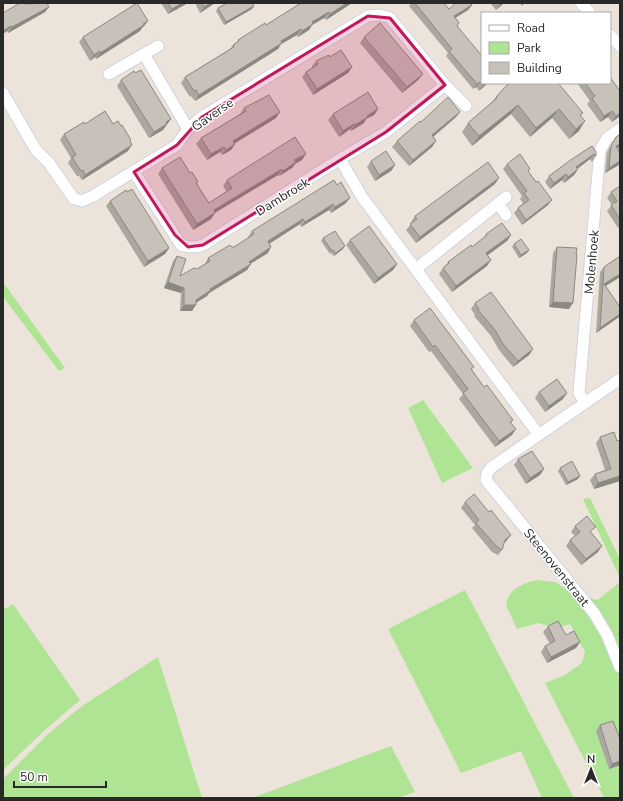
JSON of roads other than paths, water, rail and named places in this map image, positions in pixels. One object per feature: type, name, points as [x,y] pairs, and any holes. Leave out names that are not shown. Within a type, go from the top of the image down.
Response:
[{"type":"street","points":[[581,3],[589,12]]},
{"type":"street","name":"Gaverse","points":[[3,93],[36,150],[49,163],[74,199],[82,201],[134,172],[177,145],[188,129],[202,117],[368,16],[380,15],[390,18],[445,85],[466,106]]},
{"type":"street","points":[[611,36],[620,46]]},
{"type":"street","points":[[109,74],[158,46]]},
{"type":"street","points":[[144,54],[188,129]]},
{"type":"street","points":[[445,85],[386,132],[340,159],[362,197],[539,435],[620,380]]},
{"type":"street","name":"Molenhoek","points":[[585,403],[579,393],[600,150],[607,138],[620,129]]},
{"type":"street","name":"Dambroek","points":[[134,172],[181,245],[196,248],[340,159]]},
{"type":"street","points":[[416,269],[502,200],[506,215]]},
{"type":"street","name":"Steenovenstraat","points":[[539,435],[492,467],[487,473],[486,480],[594,613],[607,635],[620,667]]}]
